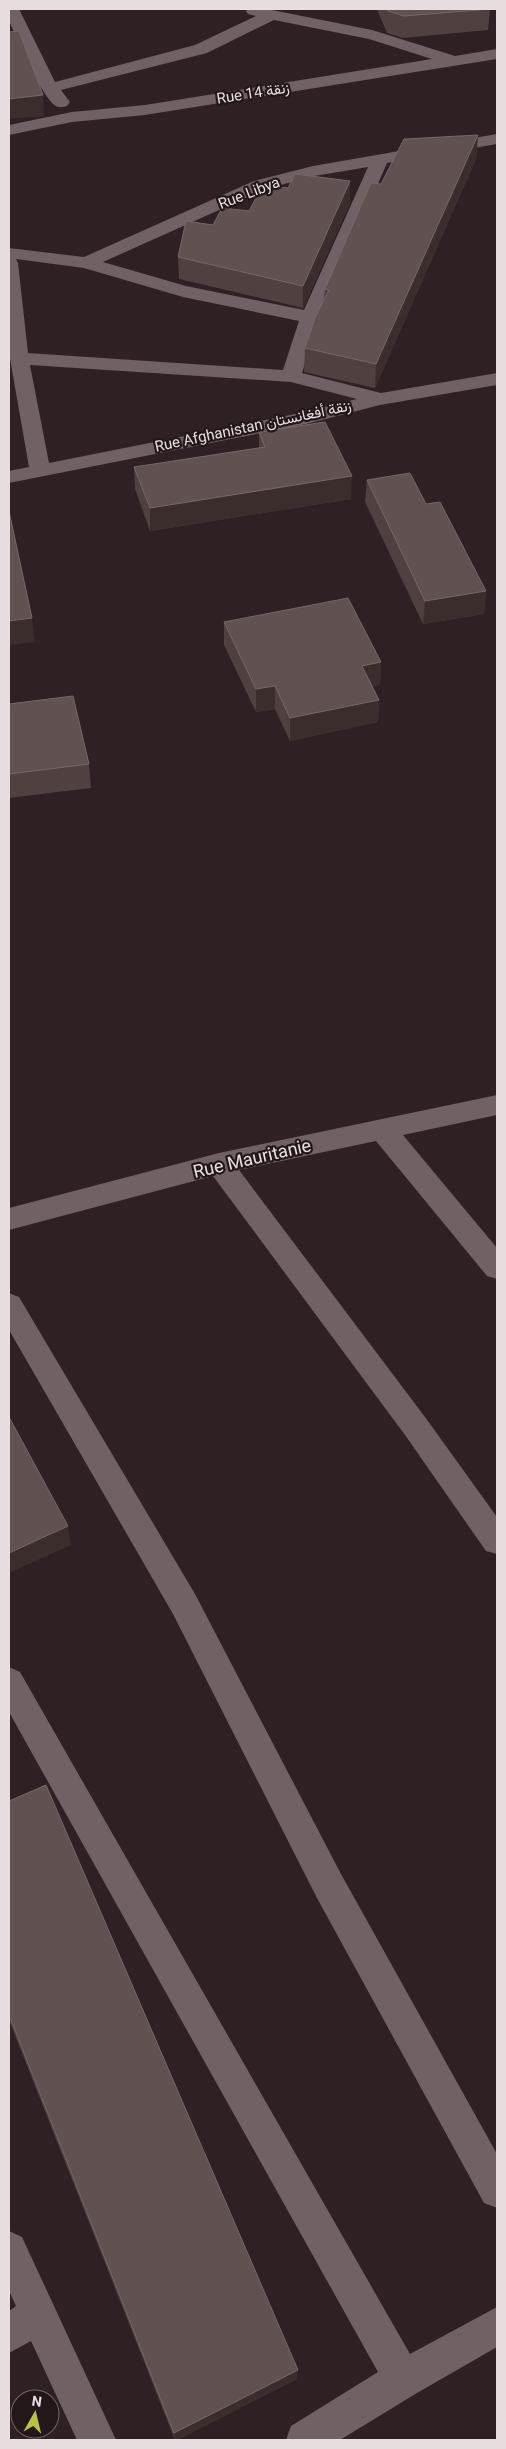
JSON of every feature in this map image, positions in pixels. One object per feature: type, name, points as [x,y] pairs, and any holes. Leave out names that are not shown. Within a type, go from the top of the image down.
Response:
[{"type":"street","points":[[11,9],[50,88],[72,117]]},
{"type":"street","points":[[246,9],[372,35],[456,61]]},
{"type":"street","points":[[50,88],[201,49],[272,15]]},
{"type":"street","name":"Rue 14 زنقة","points":[[9,130],[72,117],[145,110],[497,54]]},
{"type":"street","name":"Rue Libya","points":[[86,263],[260,185],[313,171],[497,139]]},
{"type":"street","points":[[291,376],[310,317],[381,158]]},
{"type":"street","points":[[9,253],[86,263],[183,292],[310,317]]},
{"type":"street","points":[[9,263],[19,358],[40,471]]},
{"type":"street","points":[[19,358],[291,376],[379,398]]},
{"type":"street","name":"Rue Afghanistan زنقة أفغانستان","points":[[9,477],[306,418],[379,398],[497,379]]},
{"type":"street","name":"Rue Mauritanie","points":[[9,1220],[219,1164],[497,1105]]},
{"type":"street","points":[[382,1129],[497,1268]]},
{"type":"street","points":[[219,1164],[415,1426],[497,1541]]},
{"type":"street","points":[[9,1305],[184,1604],[329,1886],[497,2190]]},
{"type":"street","points":[[9,1682],[403,2379]]},
{"type":"street","points":[[9,2250],[23,2323],[97,2440]]},
{"type":"street","points":[[305,2440],[403,2379],[497,2326]]},
{"type":"building","points":[[387,9],[490,9],[404,16]]},
{"type":"building","points":[[19,31],[43,95],[9,99],[9,32]]},
{"type":"building","points":[[478,135],[376,364],[305,348],[315,318],[329,290],[325,289],[371,183],[381,184],[404,139]]},
{"type":"building","points":[[295,174],[350,181],[303,286],[178,257],[186,221],[213,225],[222,208],[249,211],[263,185],[288,188]]},
{"type":"building","points":[[325,422],[352,476],[150,508],[134,467],[265,447],[259,432]]},
{"type":"building","points":[[410,473],[426,504],[440,502],[486,591],[425,601],[367,480]]},
{"type":"building","points":[[9,511],[32,618],[9,621]]},
{"type":"building","points":[[348,598],[381,662],[362,666],[379,700],[290,718],[275,686],[256,689],[224,622]]},
{"type":"building","points":[[73,696],[89,764],[9,774],[9,704]]},
{"type":"building","points":[[9,1417],[68,1526],[9,1553]]},
{"type":"building","points":[[46,1785],[298,2370],[174,2433],[9,2015],[9,1801]]}]
